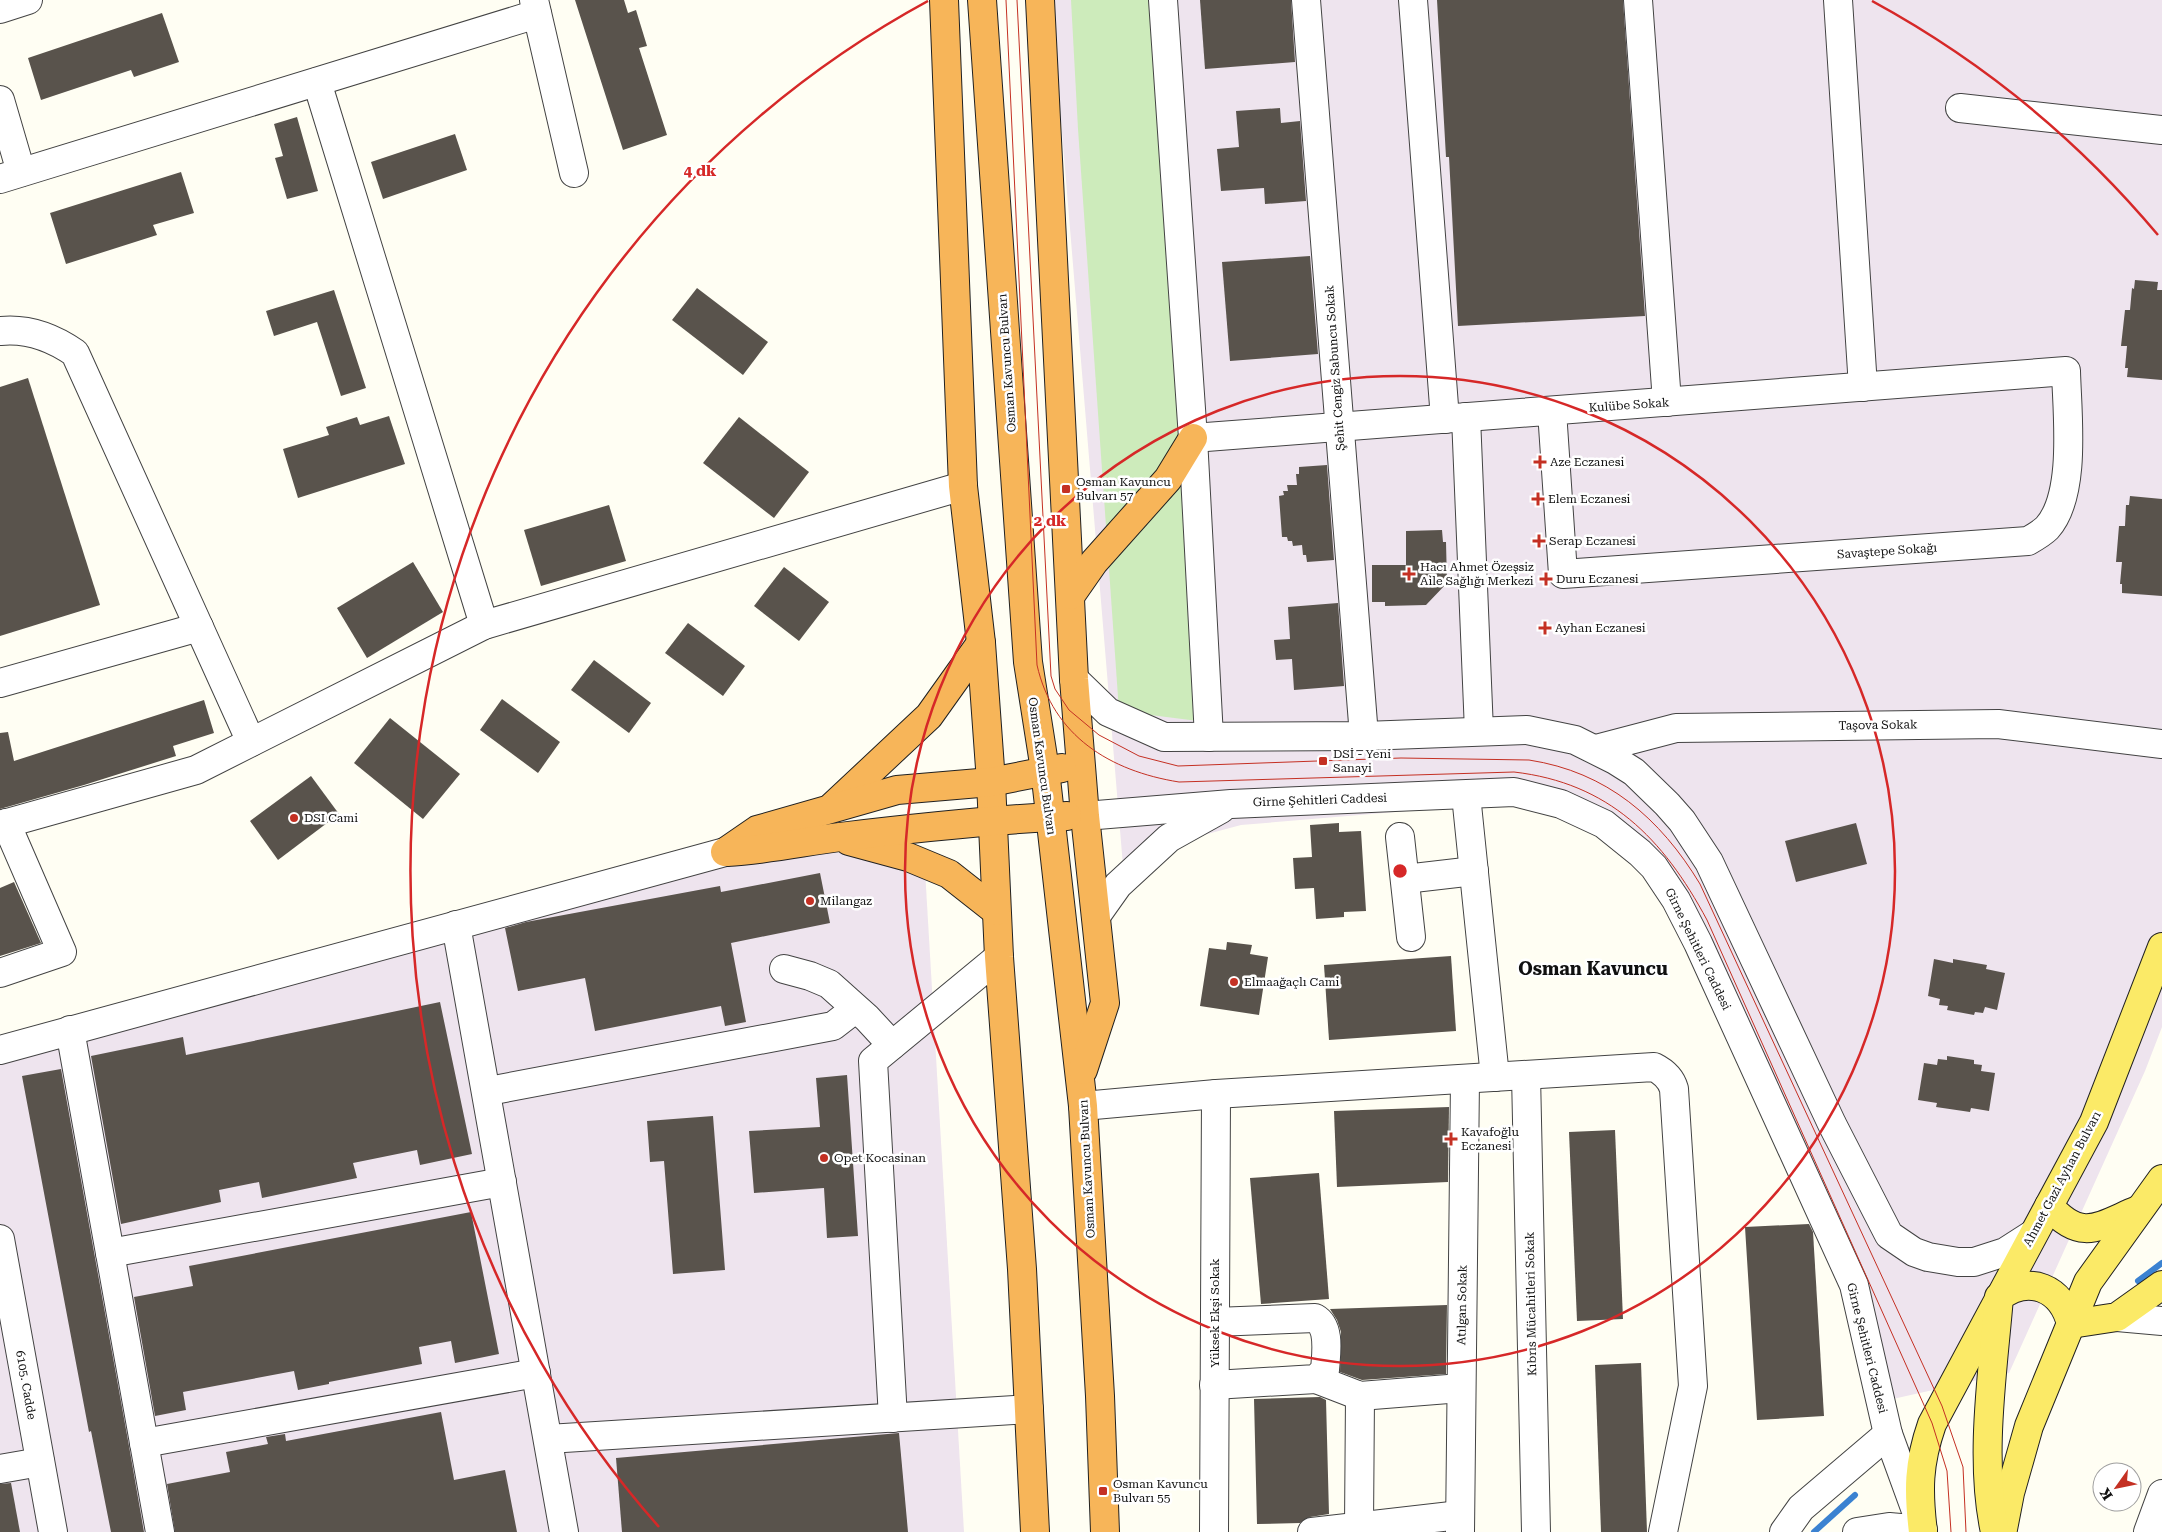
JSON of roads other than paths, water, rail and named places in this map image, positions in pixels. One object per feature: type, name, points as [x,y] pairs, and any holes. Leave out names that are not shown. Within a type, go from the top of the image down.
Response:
[{"type":"highway","points":[[944,0],[963,486],[981,643],[991,782],[996,911],[1021,1260],[1034,1532]]},
{"type":"highway","name":"Osman Kavuncu Bulvarı","points":[[982,0],[1028,662],[1050,817],[1084,1106],[1100,1396],[1104,1532]]},
{"type":"highway","points":[[1040,0],[1074,680],[1085,816],[1105,1003],[1080,1078]]},
{"type":"highway","points":[[1071,595],[1094,562],[1168,479],[1193,438]]},
{"type":"highway","points":[[829,809],[929,716],[981,643]]},
{"type":"highway","points":[[725,852],[757,830],[897,790],[991,782],[1044,770],[1081,765]]},
{"type":"highway","points":[[725,852],[764,850],[838,838],[993,820],[1085,816]]},
{"type":"highway","points":[[838,838],[908,857],[949,874],[996,911]]},
{"type":"main road","name":"Ahmet Gazi Ayhan Bulvarı","points":[[1926,1531],[1918,1488],[1924,1446],[1932,1423],[2032,1234],[2094,1122],[2162,947]]},
{"type":"main road","points":[[2004,1529],[2014,1476],[2029,1426],[2088,1282],[2162,1179]]},
{"type":"main road","points":[[2049,1206],[2070,1225],[2083,1229],[2101,1226],[2138,1210]]},
{"type":"main road","points":[[2071,1324],[2117,1317],[2162,1285]]},
{"type":"main road","points":[[2004,1529],[1991,1499],[1989,1435],[1999,1297],[2015,1288],[2024,1286],[2041,1288],[2058,1298],[2064,1305],[2071,1324]]},
{"type":"street","points":[[0,9],[28,0]]},
{"type":"street","points":[[1163,0],[1193,438],[1209,737]]},
{"type":"street","name":"Şehit Cengiz Sabuncu Sokak","points":[[1306,0],[1364,736]]},
{"type":"street","points":[[1413,0],[1456,418],[1479,730]]},
{"type":"street","points":[[1638,0],[1667,402]]},
{"type":"street","points":[[1838,0],[1863,387]]},
{"type":"street","points":[[0,100],[10,175],[317,82],[536,7],[574,173]]},
{"type":"street","points":[[317,82],[484,625]]},
{"type":"street","points":[[1960,108],[2162,130]]},
{"type":"street","points":[[0,331],[16,330],[46,336],[75,353],[251,742]]},
{"type":"street","name":"Kulübe Sokak","points":[[1193,438],[2066,372]]},
{"type":"street","name":"Savaştepe Sokağı","points":[[1552,411],[1564,574],[2028,541],[2038,536],[2053,519],[2064,490],[2068,450],[2066,372]]},
{"type":"street","points":[[0,974],[62,952],[3,824],[196,770],[484,625],[963,486]]},
{"type":"street","points":[[0,683],[199,627]]},
{"type":"street","points":[[1074,680],[1108,712],[1164,736],[1364,736],[1479,730],[1527,730],[1575,740],[1596,749],[1622,764],[1651,787],[1682,821],[1709,862],[1832,1124],[1889,1235],[1901,1244],[1928,1258],[1974,1262],[2006,1252],[2032,1234]]},
{"type":"street","name":"Taşova Sokak","points":[[1596,749],[1676,728],[1998,724],[2162,744]]},
{"type":"street","name":"Girne Şehitleri Caddesi","points":[[1085,816],[1231,804],[1514,792],[1538,796],[1583,813],[1623,838],[1640,853],[1666,883],[1698,943],[1854,1285],[1888,1434],[1926,1531]]},
{"type":"street","points":[[1466,795],[1495,1077]]},
{"type":"street","points":[[1096,916],[1118,885],[1169,838],[1231,804]]},
{"type":"street","points":[[1400,836],[1411,937]]},
{"type":"street","points":[[0,1050],[725,852]]},
{"type":"street","points":[[1405,879],[1474,871]]},
{"type":"street","points":[[456,925],[564,1532]]},
{"type":"street","points":[[893,1418],[873,1061],[999,957]]},
{"type":"street","points":[[784,969],[810,976],[829,984],[867,1018],[892,1045]]},
{"type":"street","points":[[494,1090],[833,1026],[855,1009]]},
{"type":"street","points":[[70,1030],[160,1532]]},
{"type":"street","points":[[1084,1106],[1216,1094],[1654,1067],[1668,1076],[1674,1089],[1692,1386],[1663,1532]]},
{"type":"street","name":"Kıbrıs Mücahitleri Sokak","points":[[1526,1075],[1536,1532]]},
{"type":"street","name":"Atılgan Sokak","points":[[1460,1524],[1465,1079]]},
{"type":"street","name":"Yüksek Ekşi Sokak","points":[[1214,1532],[1216,1094]]},
{"type":"street","points":[[110,1252],[502,1182]]},
{"type":"street","name":"6105. Cadde","points":[[0,1239],[3,1272],[53,1532]]},
{"type":"street","points":[[1214,1322],[1310,1317],[1319,1320],[1325,1329],[1327,1351],[1325,1370],[1316,1379]]},
{"type":"street","points":[[2117,1317],[2162,1321]]},
{"type":"street","points":[[144,1444],[536,1373]]},
{"type":"street","points":[[1214,1384],[1316,1379],[1360,1396],[1462,1388]]},
{"type":"street","points":[[1358,1527],[1360,1396]]},
{"type":"street","points":[[548,1439],[1028,1409]]},
{"type":"street","points":[[1784,1532],[1801,1508],[1888,1434]]},
{"type":"street","points":[[0,1469],[40,1462]]},
{"type":"street","points":[[2148,1532],[2162,1494]]},
{"type":"street","points":[[1312,1532],[1358,1527],[1460,1524]]},
{"type":"street","points":[[1857,1532],[1889,1527],[1926,1531]]},
{"type":"waterway","points":[[2138,1281],[2162,1263]]},
{"type":"waterway","points":[[1814,1532],[1855,1495]]},
{"type":"tram line","points":[[1006,0],[1037,665],[1045,690],[1056,712],[1088,746],[1108,759],[1154,777],[1179,782],[1514,772],[1548,778],[1578,788],[1605,802],[1630,819],[1652,840],[1672,864],[1707,920],[1932,1423],[1947,1471],[1951,1532]]},
{"type":"tram line","points":[[1017,0],[1051,676],[1055,689],[1069,710],[1099,735],[1139,756],[1178,766],[1401,758],[1529,760],[1557,766],[1583,775],[1607,787],[1649,819],[1667,838],[1700,884],[1942,1406],[1963,1467],[1966,1532]]},
{"type":"place","name":"Aze Eczanesi","points":[[1540,462]]},
{"type":"place","name":"Osman Kavuncu Bulvarı 57","points":[[1066,489]]},
{"type":"place","name":"Elem Eczanesi","points":[[1538,499]]},
{"type":"place","name":"Serap Eczanesi","points":[[1539,541]]},
{"type":"place","name":"Hacı Ahmet Özeşsiz Aile Sağlığı Merkezi","points":[[1409,574]]},
{"type":"place","name":"Duru Eczanesi","points":[[1546,579]]},
{"type":"place","name":"Ayhan Eczanesi","points":[[1545,628]]},
{"type":"place","name":"DSİ - Yeni Sanayi","points":[[1323,761]]},
{"type":"place","name":"DSI Cami","points":[[294,818]]},
{"type":"place","name":"Milangaz","points":[[810,901]]},
{"type":"place","name":"Elmaağaçlı Cami","points":[[1234,982]]},
{"type":"place","name":"Kavafoğlu Eczanesi","points":[[1451,1139]]},
{"type":"place","name":"Opet Kocasinan","points":[[824,1158]]},
{"type":"place","name":"Osman Kavuncu Bulvarı 55","points":[[1103,1491]]},
{"type":"district","name":"Osman Kavuncu","points":[[1593,968]]}]
